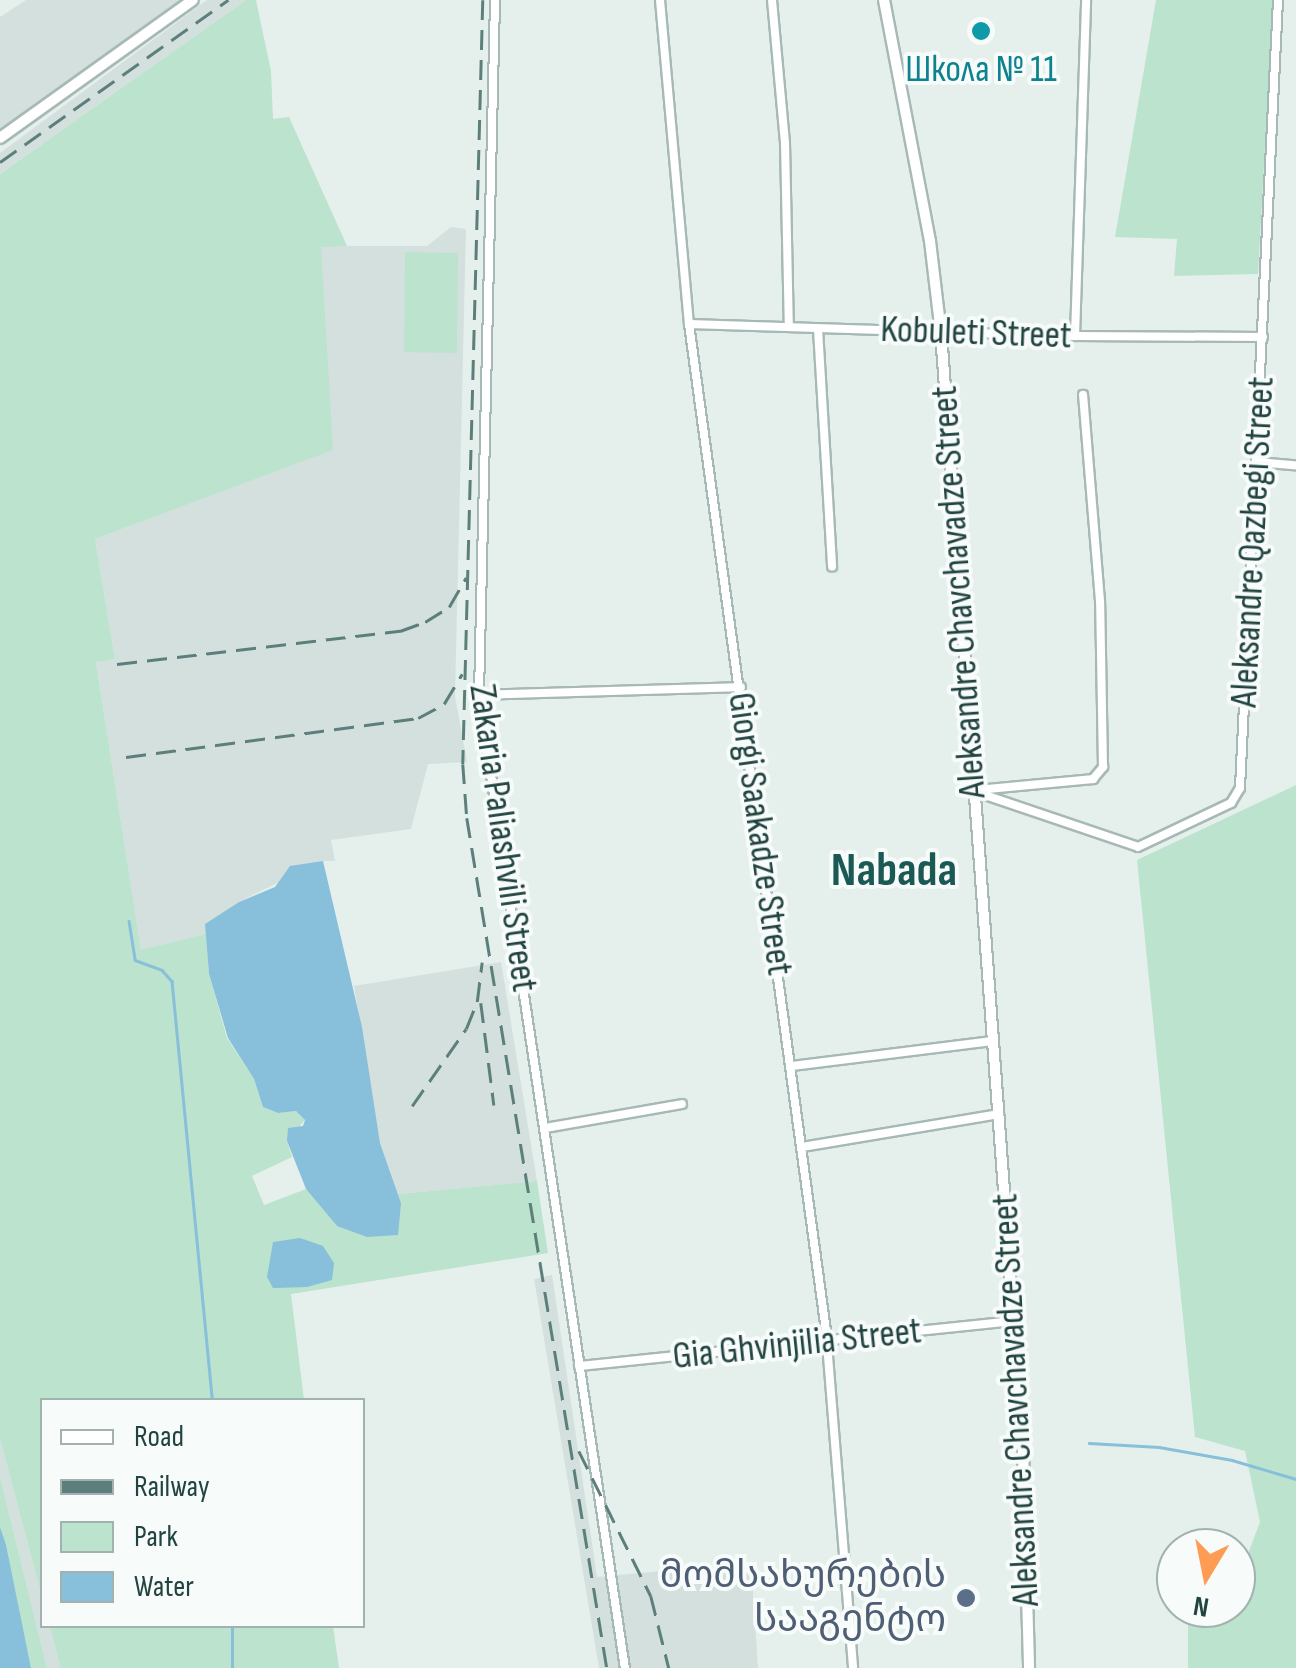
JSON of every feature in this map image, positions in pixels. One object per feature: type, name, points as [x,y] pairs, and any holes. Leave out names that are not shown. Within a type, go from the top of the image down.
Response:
[{"type":"street","points":[[0,138],[192,0]]},
{"type":"street","name":"Zakaria Paliashvili Street","points":[[494,0],[479,695],[625,1668]]},
{"type":"street","name":"Giorgi Saakadze Street","points":[[660,0],[689,324],[792,1066],[826,1343],[853,1668]]},
{"type":"street","points":[[772,0],[785,142],[788,327]]},
{"type":"street","name":"Aleksandre Chavchavadze Street","points":[[884,0],[930,241],[941,332],[1024,1450],[1028,1668]]},
{"type":"street","points":[[1075,336],[1086,0]]},
{"type":"street","name":"Aleksandre Qazbegi Street","points":[[973,791],[1138,847],[1230,802],[1241,780],[1278,0]]},
{"type":"street","name":"Kobuleti Street","points":[[689,324],[1075,336],[1263,336]]},
{"type":"street","points":[[818,329],[832,567]]},
{"type":"street","points":[[973,791],[1093,779],[1104,766],[1100,601],[1083,395]]},
{"type":"street","points":[[1258,462],[1296,466]]},
{"type":"street","points":[[479,695],[741,688]]},
{"type":"street","points":[[792,1066],[992,1041]]},
{"type":"street","points":[[545,1128],[682,1104]]},
{"type":"street","points":[[802,1147],[998,1114]]},
{"type":"street","name":"Gia Ghvinjilia Street","points":[[579,1366],[826,1343],[1015,1320]]},
{"type":"shaded area","points":[[26,0],[193,0],[0,138],[0,17]]},
{"type":"shaded area","points":[[207,0],[246,0],[0,174],[0,153]]},
{"type":"shaded area","points":[[451,227],[466,229],[455,696],[467,762],[428,764],[411,829],[331,840],[335,861],[322,861],[239,902],[206,924],[206,934],[141,951],[96,661],[115,659],[95,539],[332,450],[320,246],[427,246]]},
{"type":"shaded area","points":[[501,962],[537,1181],[398,1194],[380,1143],[354,986]]},
{"type":"shaded area","points":[[552,1275],[597,1577],[751,1563],[758,1668],[599,1668],[534,1279]]},
{"type":"shaded area","points":[[0,1439],[40,1589],[40,1628],[51,1628],[62,1668],[47,1668],[0,1477]]},
{"type":"green space","points":[[246,0],[256,0],[271,71],[273,119],[289,117],[347,246],[321,247],[333,450],[95,539],[115,659],[96,662],[141,950],[206,934],[209,974],[227,1038],[254,1079],[263,1107],[278,1113],[296,1111],[305,1120],[287,1141],[292,1157],[252,1176],[264,1205],[306,1189],[337,1226],[401,1203],[398,1194],[537,1181],[548,1253],[291,1294],[304,1398],[40,1398],[40,1589],[0,1439],[0,174]]},
{"type":"green space","points":[[1156,0],[1273,0],[1258,274],[1174,276],[1177,239],[1115,237]]},
{"type":"green space","points":[[405,252],[458,253],[457,353],[404,352]]},
{"type":"green space","points":[[1296,785],[1296,1668],[1188,1668],[1188,1628],[1256,1628],[1256,1533],[1260,1522],[1245,1451],[1195,1437],[1137,860]]},
{"type":"green space","points":[[0,1477],[47,1668],[31,1668],[0,1527]]},
{"type":"green space","points":[[51,1628],[333,1628],[339,1668],[61,1668]]},
{"type":"water","points":[[323,861],[362,1027],[380,1143],[401,1203],[398,1235],[367,1237],[337,1226],[306,1189],[287,1141],[288,1128],[303,1126],[305,1120],[296,1111],[278,1113],[263,1107],[254,1079],[228,1038],[209,974],[205,924],[239,902],[275,887],[290,866]]},
{"type":"water","points":[[300,1238],[323,1246],[334,1263],[332,1280],[307,1287],[273,1288],[267,1277],[273,1242]]},
{"type":"water","points":[[0,1527],[6,1545],[31,1668],[0,1668]]},
{"type":"waterway","points":[[129,921],[135,960],[162,970],[172,981],[212,1398]]},
{"type":"waterway","points":[[1089,1443],[1159,1447],[1232,1460],[1296,1479]]},
{"type":"waterway","points":[[232,1628],[232,1668]]},
{"type":"railway","points":[[0,162],[228,0]]},
{"type":"railway","points":[[483,0],[463,764],[467,818],[607,1668]]},
{"type":"railway","points":[[117,664],[400,631],[449,607],[466,578]]},
{"type":"railway","points":[[126,757],[418,718],[444,704],[462,674]]},
{"type":"railway","points":[[412,1106],[466,1029],[477,1002],[482,962]]},
{"type":"railway","points":[[481,1003],[494,1105]]},
{"type":"railway","points":[[579,1451],[651,1596],[669,1668]]},
{"type":"place","name":"Школа № 11","points":[[981,31]]},
{"type":"place","name":"მომსახურების სააგენტო","points":[[966,1598]]},
{"type":"district","name":"Nabada","points":[[894,871]]}]
